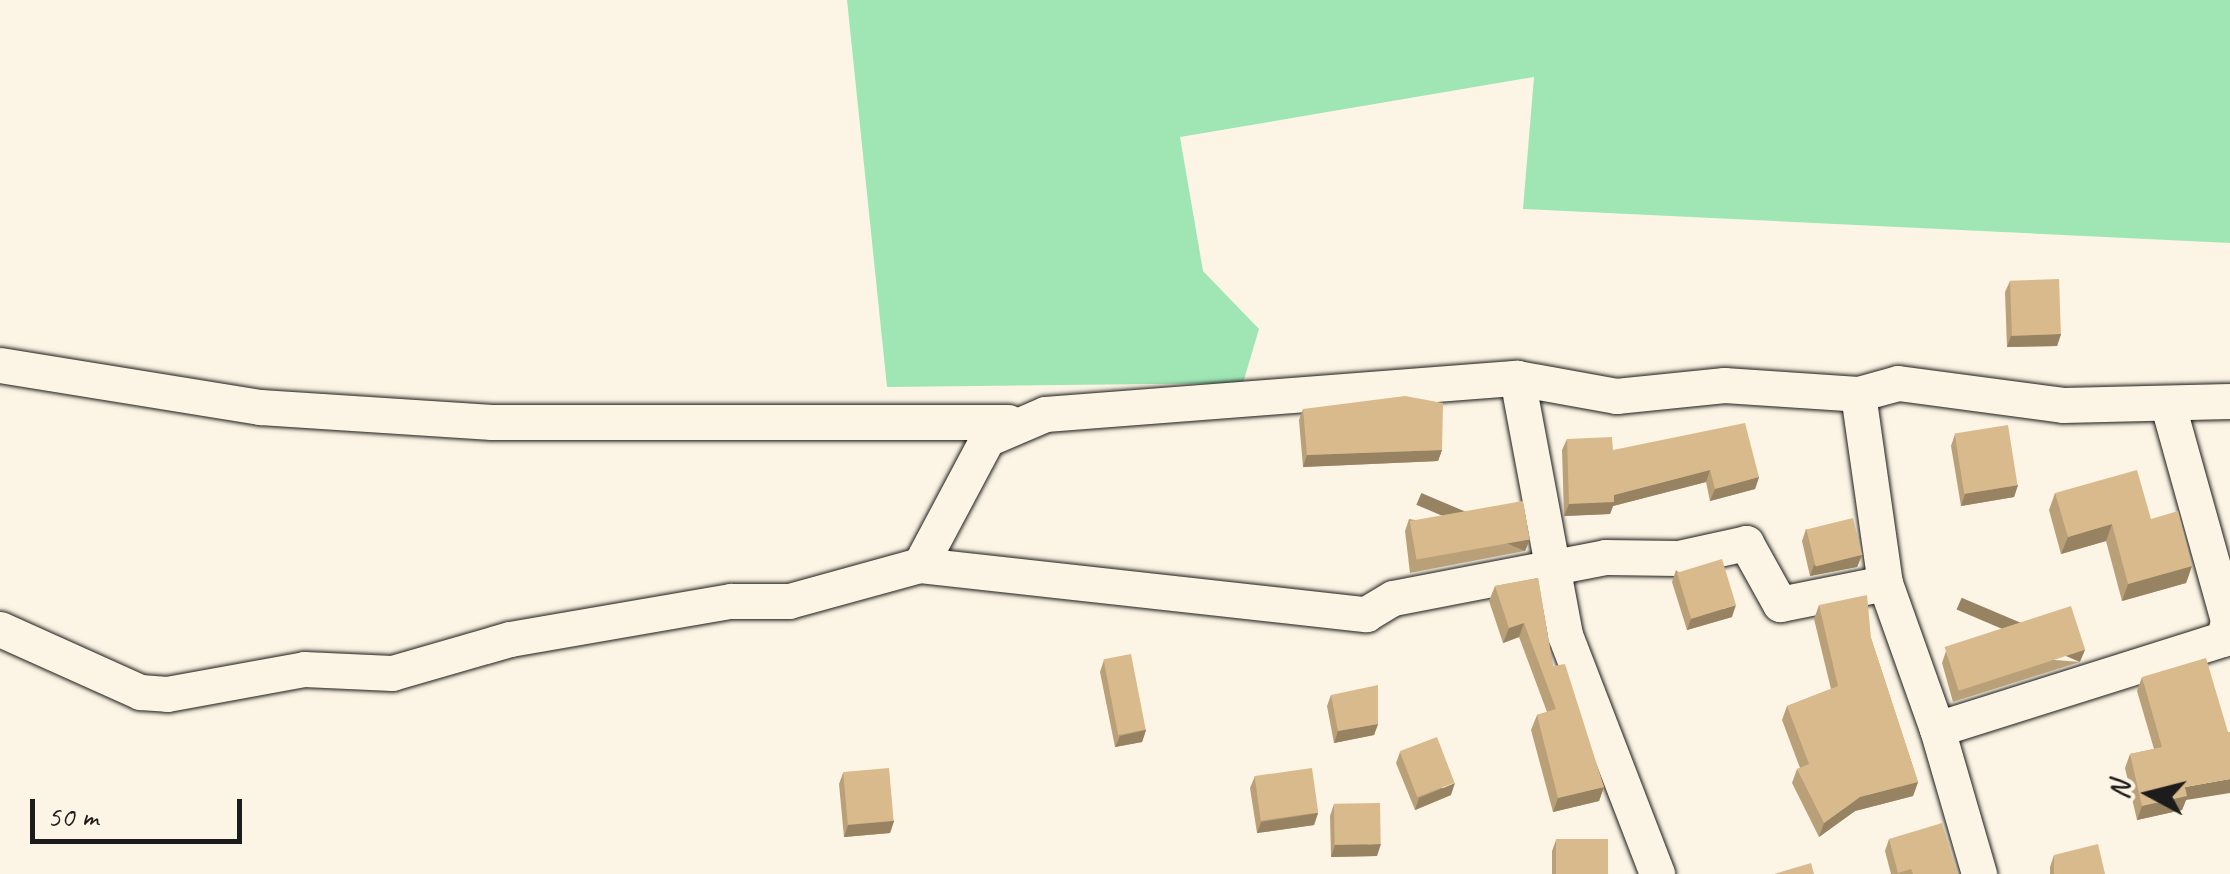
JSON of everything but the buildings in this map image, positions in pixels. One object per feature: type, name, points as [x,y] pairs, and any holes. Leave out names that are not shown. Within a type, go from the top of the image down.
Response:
[{"type":"street","points":[[0,365],[260,406],[492,422],[1008,422],[1517,378],[1616,396],[1724,386],[1858,394],[1898,383],[1952,384],[2062,405],[2169,409],[2230,401]]},
{"type":"street","points":[[1517,378],[1566,635],[1657,874]]},
{"type":"street","points":[[1858,394],[1885,583],[1938,729],[1979,874]]},
{"type":"street","points":[[1938,729],[2223,639],[2229,619],[2169,409]]},
{"type":"street","points":[[920,565],[987,439],[1008,422]]},
{"type":"street","points":[[0,629],[140,692],[166,694],[304,670],[392,673],[510,639],[789,600],[920,565],[1366,614],[1393,598],[1554,568],[1746,543],[1780,604],[1885,583]]},
{"type":"green space","points":[[847,0],[2230,0],[2230,243],[1523,209],[1534,77],[1180,137],[1203,271],[1259,329],[1243,383],[887,387]]}]
